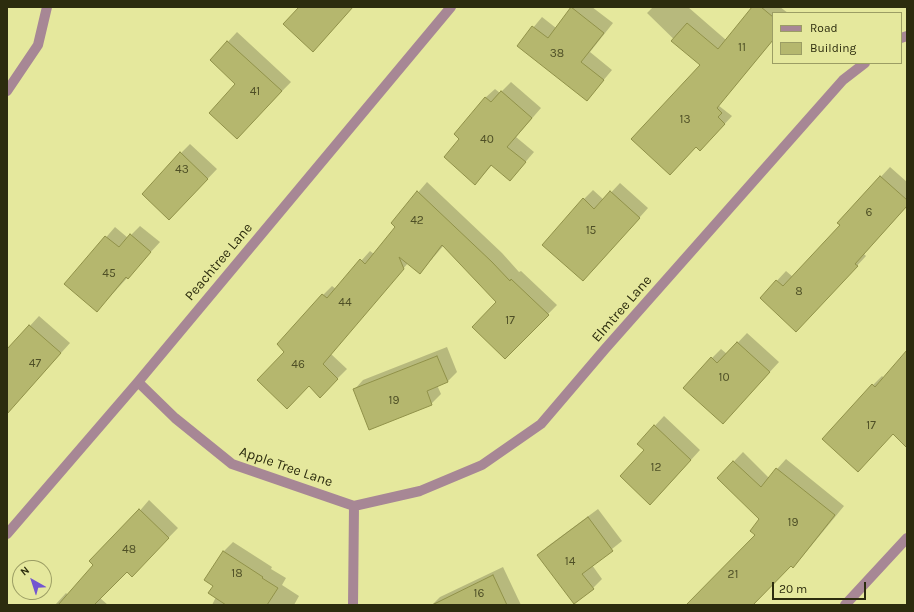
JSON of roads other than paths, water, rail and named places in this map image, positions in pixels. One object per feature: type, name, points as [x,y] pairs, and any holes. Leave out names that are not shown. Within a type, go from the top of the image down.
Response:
[{"type":"street","points":[[7,91],[38,45],[46,7]]},
{"type":"street","name":"Peachtree Lane","points":[[7,534],[138,382],[450,7]]},
{"type":"street","name":"Elmtree Lane","points":[[354,506],[420,491],[482,465],[541,424],[605,349],[843,80],[864,64]]},
{"type":"street","name":"Apple Tree Lane","points":[[138,382],[175,418],[232,464],[354,506]]},
{"type":"street","points":[[353,605],[354,506]]},
{"type":"street","points":[[845,605],[907,538]]}]
